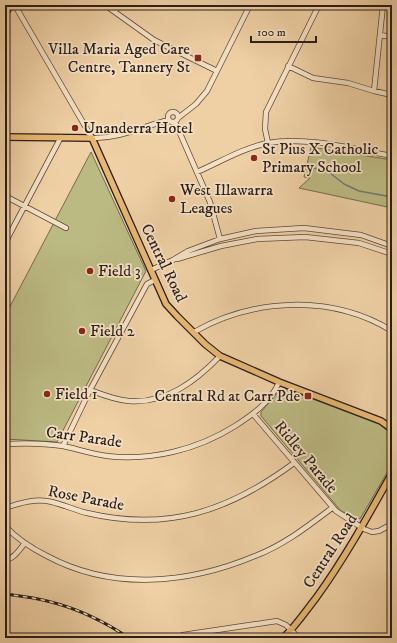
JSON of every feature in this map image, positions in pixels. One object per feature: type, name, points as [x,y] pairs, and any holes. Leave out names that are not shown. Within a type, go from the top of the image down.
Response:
[{"type":"main road","points":[[5,15],[11,5]]},
{"type":"main road","points":[[5,137],[92,138]]},
{"type":"main road","name":"Central Road","points":[[92,138],[166,304],[209,348],[220,356],[279,382],[381,421],[392,429]]},
{"type":"main road","name":"Central Road","points":[[283,638],[292,630],[332,576],[362,527],[392,473]]},
{"type":"street","name":"Central Road","points":[[11,5],[17,9],[92,138]]},
{"type":"street","points":[[105,5],[154,40],[217,71]]},
{"type":"street","points":[[115,12],[117,5]]},
{"type":"street","points":[[92,138],[115,136],[161,122],[187,111],[196,104],[207,91],[250,5]]},
{"type":"street","points":[[268,143],[265,129],[266,112],[319,5]]},
{"type":"street","points":[[374,91],[383,5]]},
{"type":"street","points":[[380,35],[392,37]]},
{"type":"street","points":[[288,66],[313,78],[392,94]]},
{"type":"street","points":[[173,118],[210,202],[220,239]]},
{"type":"street","points":[[5,243],[61,137]]},
{"type":"street","points":[[197,172],[247,149],[268,143],[319,143],[392,156]]},
{"type":"street","points":[[5,196],[66,228]]},
{"type":"street","points":[[151,270],[173,260],[188,250],[220,239],[256,231],[304,228],[361,235],[392,246]]},
{"type":"street","points":[[173,260],[189,257],[221,246],[257,239],[304,237],[359,243],[392,254]]},
{"type":"street","points":[[63,446],[90,390],[147,284],[156,280]]},
{"type":"street","points":[[194,332],[238,313],[259,308],[294,305],[313,305],[357,314],[381,324],[392,331]]},
{"type":"street","points":[[90,390],[128,401],[142,401],[163,397],[179,390],[192,381],[220,356]]},
{"type":"street","name":"Carr Parade","points":[[5,444],[20,443],[63,446],[107,456],[145,457],[184,450],[221,435],[253,414],[274,393],[279,382]]},
{"type":"street","name":"Ridley Parade","points":[[253,414],[332,508],[362,527]]},
{"type":"street","name":"Rose Parade","points":[[5,508],[28,501],[51,502],[86,513],[126,519],[166,519],[194,515],[230,502],[260,487],[294,463]]},
{"type":"street","points":[[5,526],[25,543],[59,562],[84,572],[112,578],[134,580],[163,579],[224,568],[256,556],[286,540],[332,508]]},
{"type":"street","points":[[362,527],[376,532],[392,524]]},
{"type":"street","points":[[5,560],[14,556],[25,543]]},
{"type":"street","points":[[183,635],[277,620],[286,625],[299,638]]},
{"type":"shaded area","points":[[311,147],[392,160],[392,208],[299,188],[310,178],[304,177]]},
{"type":"shaded area","points":[[91,152],[146,271],[57,442],[5,439],[5,316]]},
{"type":"shaded area","points":[[286,389],[379,424],[392,435],[392,464],[360,519],[341,511],[261,416],[261,412],[280,390]]},
{"type":"waterway","points":[[307,166],[330,173],[344,184],[359,191],[392,197]]},
{"type":"railway","points":[[5,594],[40,599],[72,608],[101,621],[129,638]]},
{"type":"place","name":"Villa Maria Aged Care Centre, Tannery St","points":[[198,58]]},
{"type":"place","name":"Unanderra Hotel","points":[[75,128]]},
{"type":"place","name":"St Pius X Catholic Primary School","points":[[254,158]]},
{"type":"place","name":"West Illawarra Leagues","points":[[172,199]]},
{"type":"place","name":"Field 3","points":[[90,271]]},
{"type":"place","name":"Field 2","points":[[82,331]]},
{"type":"place","name":"Field 1","points":[[47,394]]},
{"type":"place","name":"Central Rd at Carr Pde","points":[[308,396]]}]
